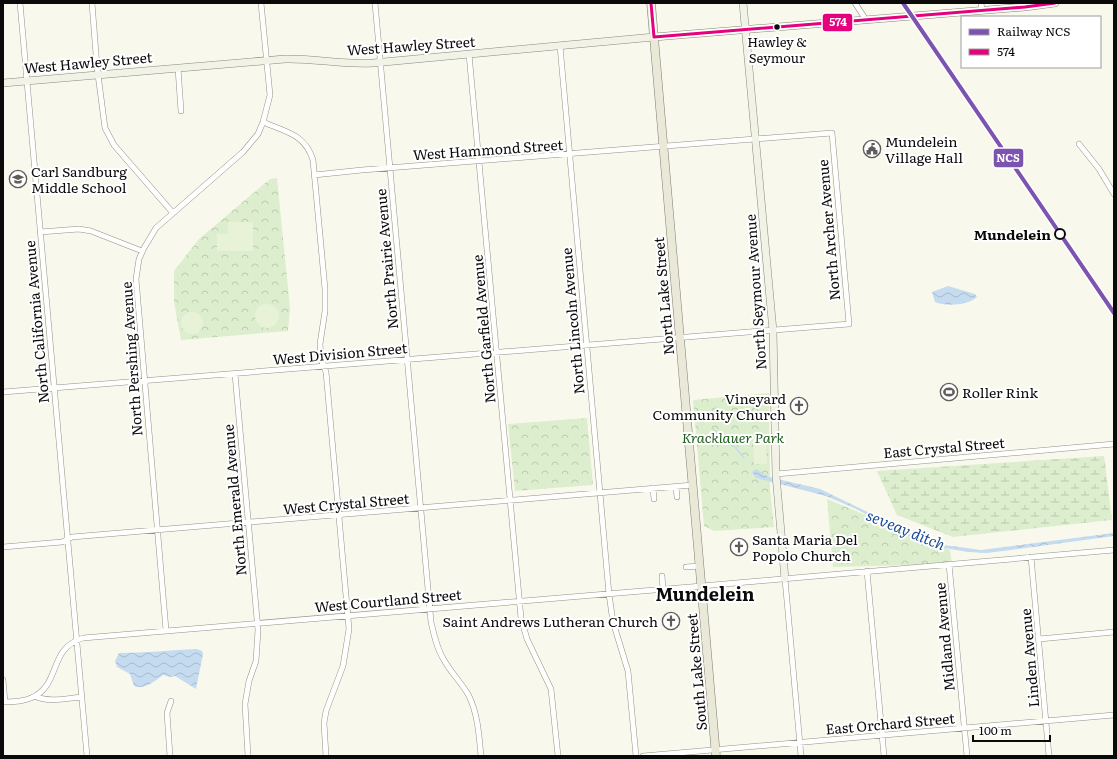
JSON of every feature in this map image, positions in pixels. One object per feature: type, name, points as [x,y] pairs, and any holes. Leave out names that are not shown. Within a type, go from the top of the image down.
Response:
[{"type":"main road","name":"North Lake Street","points":[[651,3],[662,147],[702,586]]},
{"type":"main road","name":"South Lake Street","points":[[702,586],[716,753]]},
{"type":"street","name":"North California Avenue","points":[[20,3],[87,756]]},
{"type":"street","points":[[92,3],[105,128],[114,145],[173,213],[243,152],[258,134],[264,122],[270,95],[261,3]]},
{"type":"street","name":"North Prairie Avenue","points":[[375,3],[420,508],[433,632],[444,660],[464,686],[474,707],[479,730],[481,756]]},
{"type":"street","name":"North Seymour Avenue","points":[[743,3],[772,331],[776,475],[785,579]]},
{"type":"street","points":[[856,3],[866,20]]},
{"type":"street","name":"West Hawley Street","points":[[3,82],[267,60],[298,59],[355,64],[654,37],[866,20],[982,7],[1055,3]]},
{"type":"street","name":"North Lincoln Avenue","points":[[560,46],[609,594],[613,622],[628,671],[636,756]]},
{"type":"street","name":"North Garfield Avenue","points":[[469,54],[521,618],[527,639],[551,690],[558,756]]},
{"type":"street","points":[[178,68],[181,111]]},
{"type":"street","points":[[264,122],[296,136],[305,143],[310,150],[313,160],[325,297],[320,344],[326,372],[348,616],[346,654],[330,697],[325,717],[326,756]]},
{"type":"street","name":"West Hammond Street","points":[[314,176],[390,168],[570,155],[832,133]]},
{"type":"street","name":"North Archer Avenue","points":[[832,133],[849,324]]},
{"type":"street","points":[[1079,144],[1099,169],[1114,194]]},
{"type":"street","name":"North Pershing Avenue","points":[[166,630],[136,279],[142,251],[156,228],[173,213]]},
{"type":"street","points":[[40,232],[79,229],[92,231],[142,251]]},
{"type":"street","name":"West Division Street","points":[[3,392],[407,359],[680,339],[849,324]]},
{"type":"street","name":"North Emerald Avenue","points":[[235,374],[257,623],[257,650],[245,704],[248,756]]},
{"type":"street","name":"East Crystal Street","points":[[776,475],[1114,444]]},
{"type":"street","name":"West Crystal Street","points":[[3,547],[62,542],[72,537],[693,485]]},
{"type":"street","points":[[676,486],[677,497]]},
{"type":"street","points":[[654,488],[654,499]]},
{"type":"street","name":"West Courtland Street","points":[[77,640],[166,630],[663,590],[1114,550]]},
{"type":"street","name":"Linden Avenue","points":[[1032,557],[1049,756]]},
{"type":"street","name":"Midland Avenue","points":[[949,564],[967,756]]},
{"type":"street","points":[[686,567],[700,566]]},
{"type":"street","points":[[867,571],[884,756]]},
{"type":"street","points":[[662,576],[663,590]]},
{"type":"street","points":[[785,579],[801,756]]},
{"type":"street","points":[[1039,639],[1114,632]]},
{"type":"street","points":[[3,680],[4,702],[29,699],[35,696],[44,689],[50,680],[62,651],[71,642],[77,640]]},
{"type":"street","points":[[35,696],[40,699],[52,700],[82,697]]},
{"type":"street","points":[[170,756],[167,713],[171,701]]},
{"type":"street","name":"East Orchard Street","points":[[643,756],[716,753],[882,735],[1114,715]]},
{"type":"green space","points":[[277,178],[290,308],[288,331],[181,340],[174,302],[174,271],[199,239],[270,179]]},
{"type":"green space","points":[[228,222],[253,222],[253,251],[217,251],[217,234],[228,234]]},
{"type":"green space","points":[[267,304],[276,307],[279,316],[276,325],[267,328],[258,325],[255,316],[258,307]]},
{"type":"green space","points":[[192,312],[200,315],[203,323],[200,331],[192,334],[184,331],[181,323],[184,315]]},
{"type":"green space","name":"Kracklauer Park","points":[[769,393],[770,489],[774,527],[714,531],[704,526],[693,400]]},
{"type":"green space","points":[[587,418],[593,485],[515,491],[508,424]]},
{"type":"green space","points":[[753,436],[766,437],[767,464],[754,464]]},
{"type":"green space","points":[[1104,456],[1112,520],[953,537],[897,515],[877,471]]},
{"type":"green space","points":[[827,499],[950,550],[952,564],[833,567]]},
{"type":"water","points":[[948,286],[975,294],[977,297],[969,302],[951,305],[935,302],[932,292]]},
{"type":"water","points":[[756,469],[769,477],[820,489],[911,533],[944,545],[981,550],[1114,533],[1114,536],[987,553],[968,552],[944,548],[913,538],[854,508],[826,496],[756,478],[752,472]]},
{"type":"water","points":[[197,649],[202,651],[203,654],[196,689],[175,676],[170,677],[163,675],[146,686],[134,686],[130,674],[117,667],[115,661],[119,653]]},
{"type":"waterway","points":[[713,429],[736,448],[744,458]]},
{"type":"rail line","name":"NCS","points":[[903,3],[1114,313]]},
{"type":"transit line","name":"574","points":[[651,3],[654,37],[1025,7],[1055,3]]},
{"type":"place","name":"Hawley & Seymour","points":[[777,27]]},
{"type":"place","name":"Mundelein Village Hall","points":[[872,149]]},
{"type":"place","name":"Carl Sandburg Middle School","points":[[18,179]]},
{"type":"place","name":"Mundelein","points":[[1060,234]]},
{"type":"place","name":"Roller Rink","points":[[949,392]]},
{"type":"place","name":"Vineyard Community Church","points":[[799,406]]},
{"type":"place","name":"Santa Maria Del Popolo Church","points":[[739,547]]},
{"type":"place","name":"Saint Andrews Lutheran Church","points":[[671,621]]},
{"type":"district","name":"Mundelein","points":[[705,593]]},
{"type":"water label","name":"seveay ditch","points":[[906,529]]}]
